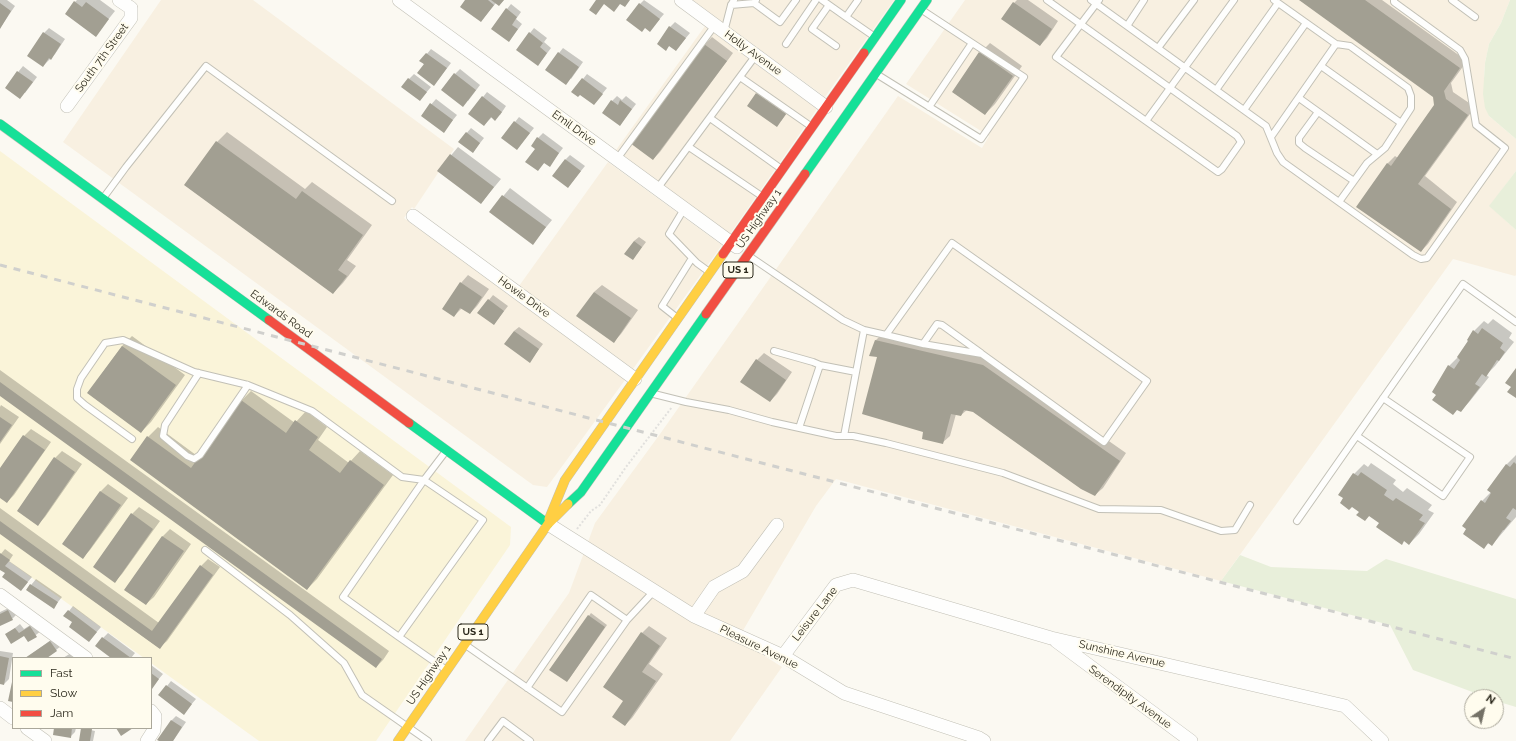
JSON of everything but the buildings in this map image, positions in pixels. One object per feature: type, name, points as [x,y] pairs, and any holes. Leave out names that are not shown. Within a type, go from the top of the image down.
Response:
[{"type":"main road","name":"US Highway 1","points":[[548,524],[565,480],[901,0]]},
{"type":"main road","name":"US Highway 1","points":[[398,741],[548,524],[581,492],[748,255],[921,5],[927,0]]},
{"type":"main road","name":"Edwards Road","points":[[0,124],[548,524]]},
{"type":"street","name":"South 7th Street","points":[[67,106],[131,18],[131,8],[119,0]]},
{"type":"street","name":"Emil Drive","points":[[399,0],[748,255]]},
{"type":"street","name":"Holly Avenue","points":[[681,0],[826,107]]},
{"type":"street","name":"Howie Drive","points":[[413,216],[635,379]]},
{"type":"street","name":"Pleasure Avenue","points":[[548,524],[694,616],[783,656],[844,693],[979,738],[984,741]]},
{"type":"street","points":[[694,616],[714,587],[743,571],[777,525]]},
{"type":"street","name":"Sunshine Avenue","points":[[853,580],[1051,638],[1345,706],[1382,741]]},
{"type":"street","name":"Leisure Lane","points":[[783,656],[836,585],[853,580]]},
{"type":"street","points":[[0,595],[85,657]]},
{"type":"street","name":"Serendipity Avenue","points":[[1051,638],[1191,741]]},
{"type":"street","points":[[0,708],[12,717]]},
{"type":"street","points":[[146,741],[154,730],[153,713]]},
{"type":"street","points":[[28,729],[45,741]]},
{"type":"lane","points":[[617,159],[720,28],[732,2],[755,2],[780,22],[796,0]]},
{"type":"lane","points":[[786,44],[816,0]]},
{"type":"lane","points":[[822,0],[875,37]]},
{"type":"lane","points":[[846,17],[858,0]]},
{"type":"lane","points":[[1047,0],[1081,24],[1169,88],[1237,136],[1241,142],[1222,169],[1218,172],[1056,57],[1081,24],[1095,1],[1127,26],[1266,126],[1277,153],[1283,162],[1413,255],[1421,259],[1427,258],[1505,148],[1476,125],[1465,59],[1460,50],[1394,2],[1394,0]]},
{"type":"lane","points":[[1127,26],[1144,0]]},
{"type":"lane","points":[[1158,48],[1194,0]]},
{"type":"lane","points":[[1146,121],[1234,0]]},
{"type":"lane","points":[[1452,0],[1475,17]]},
{"type":"lane","points":[[1216,90],[1276,1],[1336,44],[1350,46],[1408,88],[1411,96],[1411,108],[1385,148],[1367,163],[1339,202]]},
{"type":"lane","points":[[829,5],[812,29],[836,46]]},
{"type":"lane","points":[[875,73],[981,139],[1024,77],[972,43],[921,5]]},
{"type":"lane","points":[[1244,110],[1306,23]]},
{"type":"lane","points":[[929,106],[972,43]]},
{"type":"lane","points":[[1271,137],[1336,44]]},
{"type":"lane","points":[[657,189],[756,55]]},
{"type":"lane","points":[[103,198],[206,66],[392,201]]},
{"type":"lane","points":[[1321,66],[1401,123]]},
{"type":"lane","points":[[740,77],[812,127]]},
{"type":"lane","points":[[1298,98],[1377,154]]},
{"type":"lane","points":[[1318,112],[1299,138],[1299,143],[1354,181]]},
{"type":"lane","points":[[710,118],[782,170]]},
{"type":"lane","points":[[689,147],[763,197]]},
{"type":"lane","points":[[684,209],[669,234],[692,258],[710,273]]},
{"type":"lane","points":[[886,335],[952,242],[1147,381],[1104,442],[942,325],[937,324],[924,344]]},
{"type":"lane","points":[[748,255],[843,320],[864,330],[924,344],[982,354]]},
{"type":"lane","points":[[678,319],[662,306],[692,258]]},
{"type":"lane","points":[[1297,521],[1463,284],[1516,322]]},
{"type":"lane","points":[[844,436],[864,330]]},
{"type":"lane","points":[[132,439],[77,398],[77,389],[80,378],[105,343],[123,340],[199,373],[248,385],[312,411],[402,477],[424,480],[483,520],[399,637]]},
{"type":"lane","points":[[774,351],[820,365],[856,372]]},
{"type":"lane","points":[[799,428],[820,365]]},
{"type":"lane","points":[[199,373],[165,425],[163,436],[187,456],[194,459],[200,455],[248,385]]},
{"type":"lane","points":[[651,393],[836,436],[853,436],[886,443],[1003,473],[1098,509],[1161,510],[1221,531],[1235,530],[1250,505]]},
{"type":"lane","points":[[1357,436],[1443,496],[1470,457],[1383,398]]},
{"type":"lane","points":[[447,450],[424,480],[342,597],[447,670]]},
{"type":"lane","points":[[206,550],[290,615],[344,663],[362,694],[428,741]]},
{"type":"lane","points":[[464,644],[562,712],[627,620],[654,591]]},
{"type":"lane","points":[[527,688],[591,595],[627,620]]},
{"type":"lane","points":[[488,741],[503,721],[530,741]]},
{"type":"path","points":[[571,539],[585,518],[591,511],[600,505],[626,467],[677,400]]},
{"type":"shaded area","points":[[161,0],[253,0],[454,149],[414,209],[412,207],[404,218],[625,380],[547,487],[533,485],[63,142]]},
{"type":"shaded area","points":[[692,0],[894,0],[825,97]]},
{"type":"shaded area","points":[[965,0],[1510,0],[1501,23],[1489,44],[1484,77],[1489,116],[1516,139],[1516,171],[1490,206],[1516,230],[1516,275],[1515,276],[1453,259],[1221,581],[836,479],[816,506],[738,639],[782,667],[730,741],[465,741],[569,593],[595,523],[660,434],[898,96],[982,148],[989,136],[906,84]]},
{"type":"shaded area","points":[[705,26],[817,109],[730,234],[616,150]]},
{"type":"shaded area","points":[[0,151],[511,527],[510,545],[376,741],[259,741],[152,664],[152,657],[143,657],[0,555]]},
{"type":"shaded area","points":[[608,162],[722,245],[633,369],[519,286]]},
{"type":"green space","points":[[1510,0],[1516,0],[1516,139],[1489,116],[1485,108],[1483,94],[1485,63],[1489,44],[1501,23]]},
{"type":"green space","points":[[1516,171],[1516,230],[1489,206]]},
{"type":"green space","points":[[1240,555],[1271,567],[1367,571],[1386,559],[1516,599],[1516,707],[1504,703],[1504,689],[1464,689],[1413,670],[1390,625],[1221,581]]},
{"type":"railway","points":[[0,265],[1516,659]]},
{"type":"traffic: fast","points":[[864,53],[901,0]]},
{"type":"traffic: fast","points":[[805,174],[927,0]]},
{"type":"traffic: fast","points":[[0,124],[269,320]]},
{"type":"traffic: fast","points":[[568,504],[581,492],[706,314]]},
{"type":"traffic: fast","points":[[409,423],[548,524]]},
{"type":"traffic: slow","points":[[549,519],[565,480],[723,254]]},
{"type":"traffic: slow","points":[[398,741],[548,524],[568,504]]},
{"type":"traffic: jam","points":[[723,254],[864,53]]},
{"type":"traffic: jam","points":[[706,314],[805,174]]},
{"type":"traffic: jam","points":[[269,320],[409,423]]}]
